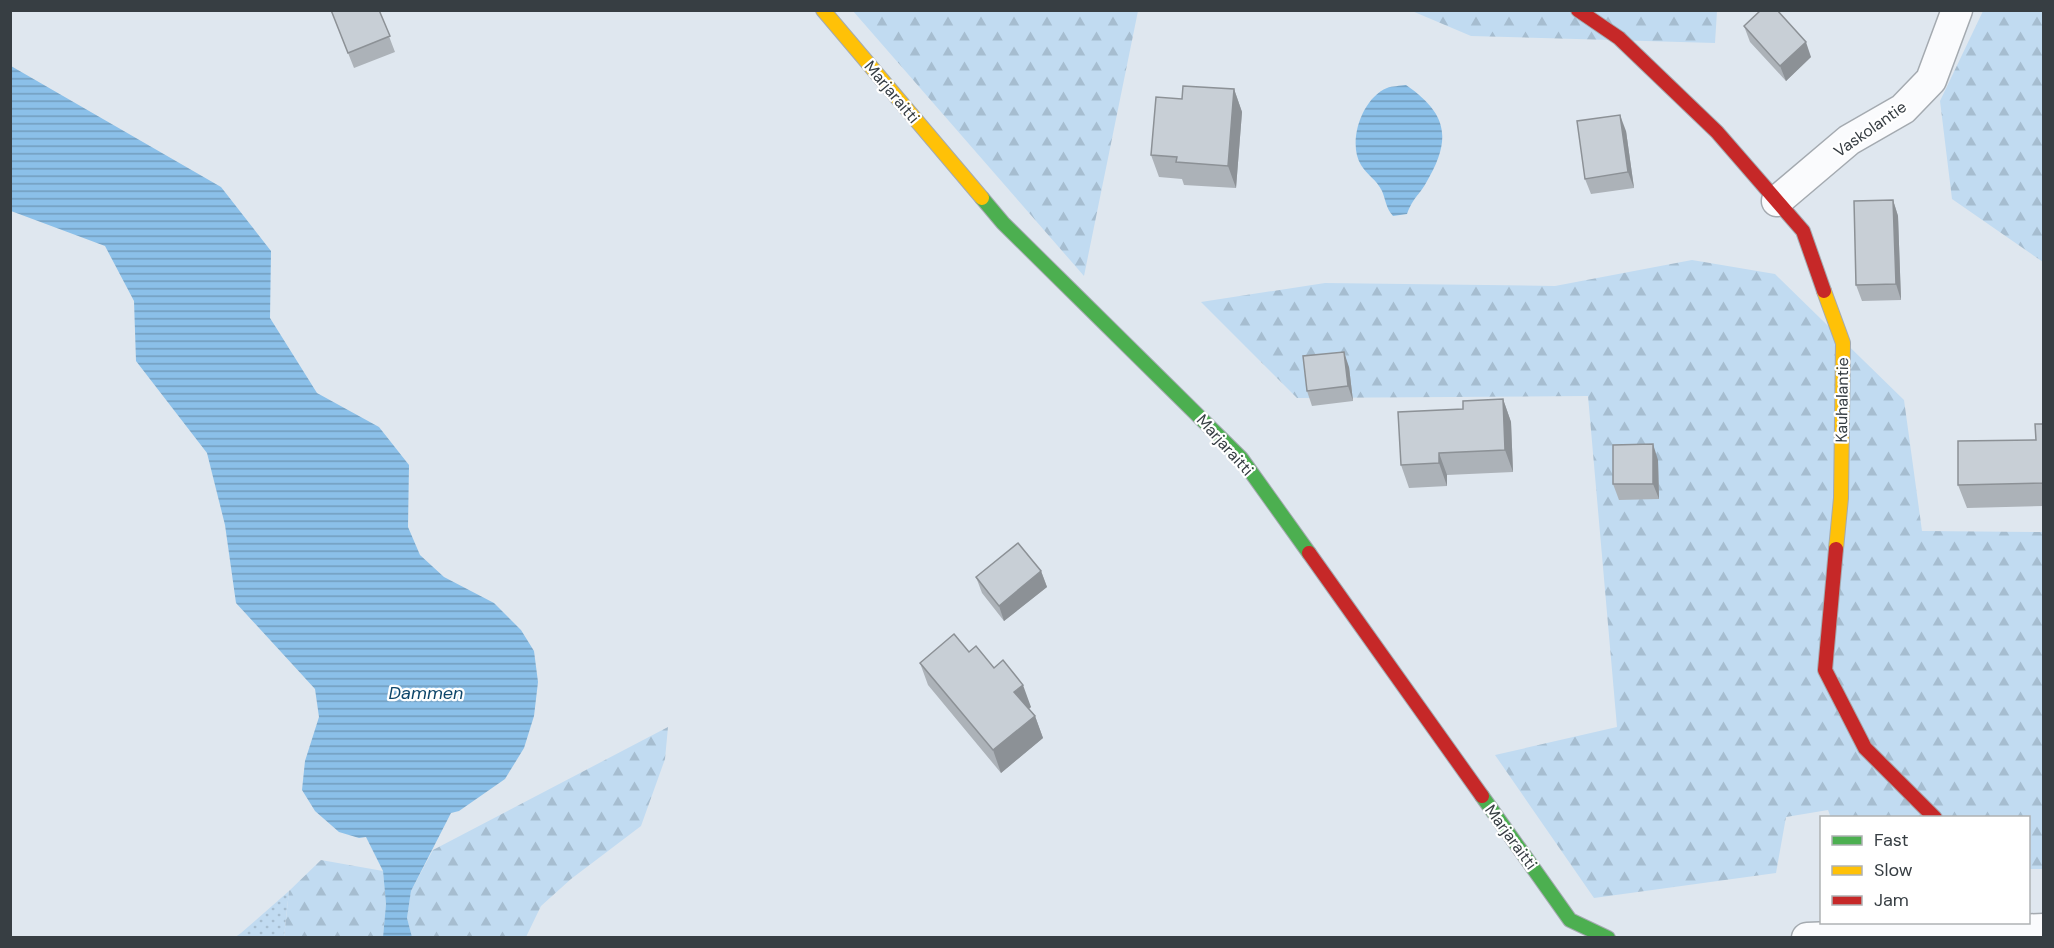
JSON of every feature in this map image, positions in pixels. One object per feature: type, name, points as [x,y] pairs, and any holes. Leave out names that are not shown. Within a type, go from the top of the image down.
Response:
[{"type":"street","name":"Marjaraitti","points":[[823,10],[1003,223],[1241,458],[1570,920],[1608,938]]},
{"type":"street","name":"Kauhalantie","points":[[1578,10],[1619,38],[1717,132],[1803,231],[1843,343],[1841,498],[1826,670],[1865,748],[1933,816]]},
{"type":"street","name":"Vaskolantie","points":[[1777,201],[1849,140],[1902,109],[1931,80],[1957,10]]},
{"type":"street","points":[[1807,938],[2043,929]]},
{"type":"green space","points":[[853,11],[1138,11],[1084,276]]},
{"type":"green space","points":[[1412,11],[1717,11],[1715,43],[1471,36]]},
{"type":"green space","points":[[1983,11],[2043,11],[2043,262],[1952,199],[1940,101]]},
{"type":"green space","points":[[1692,260],[1775,274],[1904,400],[1922,531],[2043,532],[2043,869],[2030,869],[2030,816],[1830,816],[1828,810],[1786,817],[1776,873],[1594,898],[1495,755],[1617,727],[1588,396],[1297,398],[1201,302],[1325,283],[1555,286]]},
{"type":"green space","points":[[668,727],[665,759],[641,826],[571,879],[541,906],[526,937],[412,937],[407,918],[411,891],[433,850]]},
{"type":"green space","points":[[321,860],[383,871],[386,904],[383,937],[284,938],[289,891]]},
{"type":"green space","points":[[289,891],[284,937],[234,938],[241,933]]},
{"type":"water","name":"Dammen","points":[[11,66],[221,187],[271,251],[270,318],[317,393],[379,427],[409,465],[408,527],[420,555],[444,577],[494,603],[521,630],[534,651],[538,682],[534,716],[524,748],[505,779],[459,811],[451,813],[411,891],[407,918],[412,937],[383,937],[386,904],[383,871],[366,837],[359,838],[339,832],[315,811],[302,790],[305,761],[319,717],[315,689],[236,603],[225,525],[207,453],[136,361],[134,301],[105,246],[11,211]]},
{"type":"water","points":[[1406,85],[1430,106],[1438,117],[1442,128],[1442,140],[1434,167],[1407,214],[1393,216],[1380,187],[1361,165],[1357,155],[1356,133],[1364,111],[1378,93],[1389,87]]},
{"type":"building","points":[[331,10],[379,10],[390,36],[348,53]]},
{"type":"building","points":[[1761,10],[1777,10],[1806,42],[1780,66],[1744,26]]},
{"type":"building","points":[[1183,86],[1234,89],[1228,166],[1176,162],[1177,157],[1151,155],[1156,97],[1182,99]]},
{"type":"building","points":[[1620,115],[1628,172],[1585,179],[1577,121]]},
{"type":"building","points":[[1893,200],[1896,284],[1856,285],[1854,201]]},
{"type":"building","points":[[1344,352],[1348,386],[1307,391],[1303,356]]},
{"type":"building","points":[[1503,399],[1505,450],[1439,453],[1439,463],[1401,465],[1398,412],[1463,409],[1463,401]]},
{"type":"building","points":[[2035,424],[2043,424],[2043,483],[1958,485],[1958,441],[2036,440]]},
{"type":"building","points":[[1653,444],[1653,484],[1613,484],[1613,445]]},
{"type":"building","points":[[1018,543],[1041,571],[999,606],[976,577]]},
{"type":"building","points":[[954,634],[969,652],[976,646],[994,668],[1003,660],[1023,685],[1014,692],[1035,716],[993,750],[920,663]]},
{"type":"traffic: fast","points":[[982,198],[1003,223],[1241,458],[1309,553]]},
{"type":"traffic: fast","points":[[1482,796],[1570,920],[1608,938]]},
{"type":"traffic: slow","points":[[823,10],[982,198]]},
{"type":"traffic: slow","points":[[1824,291],[1843,343],[1841,498],[1836,549]]},
{"type":"traffic: jam","points":[[1578,10],[1619,38],[1717,132],[1803,231],[1824,291]]},
{"type":"traffic: jam","points":[[1836,549],[1825,670],[1865,748],[1933,816]]},
{"type":"traffic: jam","points":[[1309,553],[1482,796]]}]
